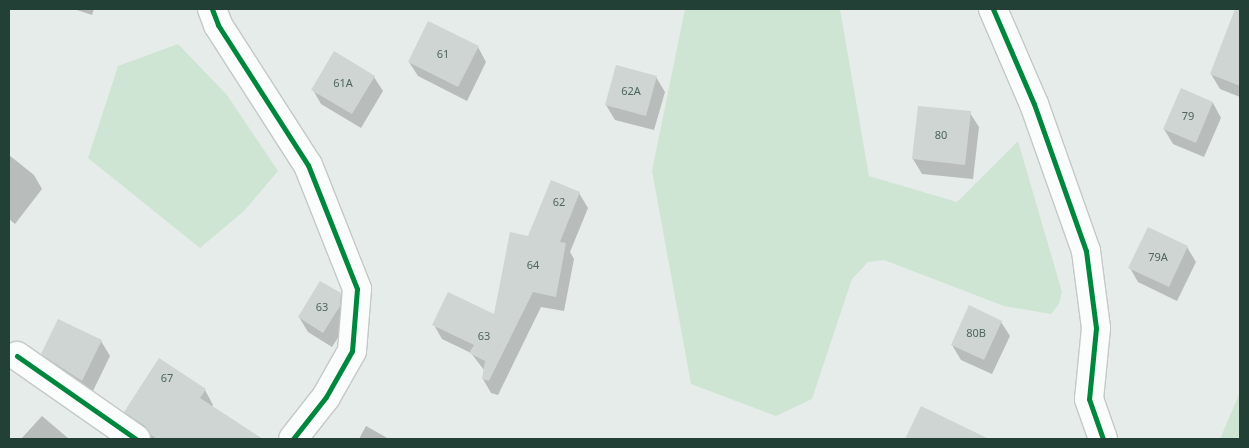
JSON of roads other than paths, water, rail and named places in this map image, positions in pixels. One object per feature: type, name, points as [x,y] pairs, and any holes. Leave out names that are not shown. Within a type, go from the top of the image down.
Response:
[{"type":"street","points":[[212,9],[218,24],[308,165],[357,289],[352,351],[326,398],[293,439]]},
{"type":"street","points":[[993,9],[1034,104],[1086,251],[1096,328],[1089,399],[1103,439]]},
{"type":"street","points":[[17,356],[136,439]]}]
